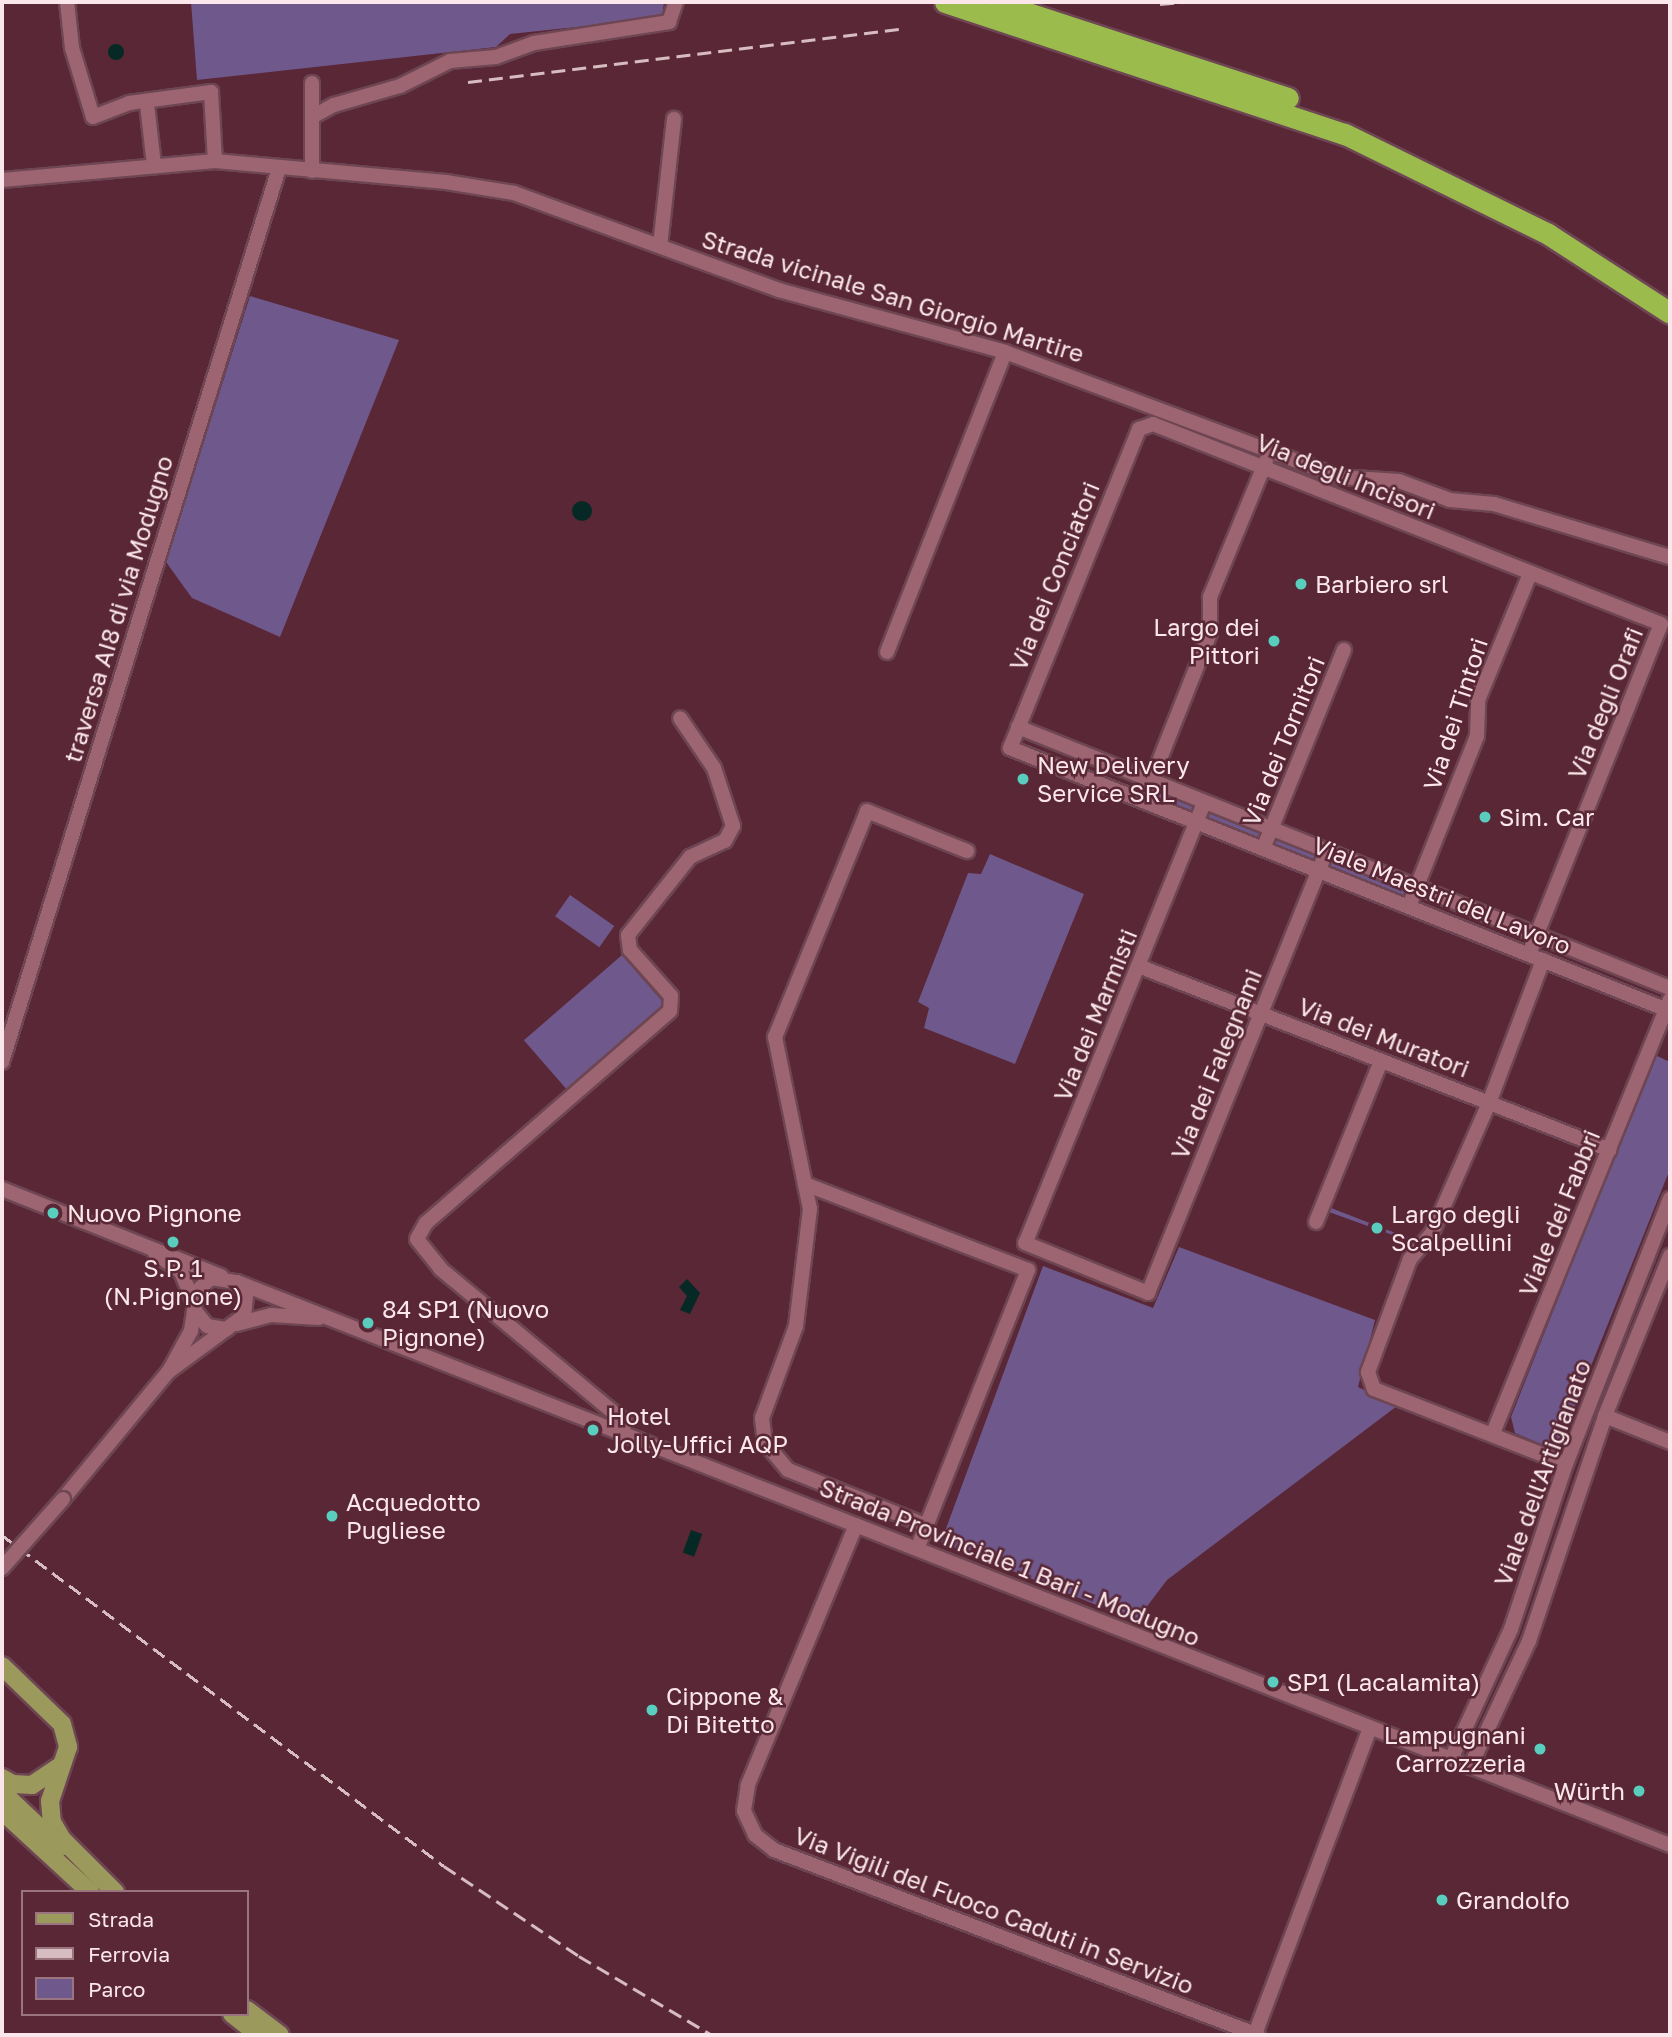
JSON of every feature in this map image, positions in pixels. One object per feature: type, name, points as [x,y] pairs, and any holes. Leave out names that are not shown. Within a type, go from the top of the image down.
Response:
[{"type":"highway","points":[[945,2],[1345,135],[1548,234],[1670,313]]},
{"type":"highway","points":[[994,2],[1246,83],[1393,141],[1541,216],[1670,298]]},
{"type":"main road","points":[[5,1666],[62,1724],[68,1747],[50,1801],[52,1822],[62,1839],[113,1890]]},
{"type":"main road","points":[[2,1778],[13,1784],[32,1785],[64,1762]]},
{"type":"main road","points":[[2,1792],[107,1890]]},
{"type":"main road","points":[[2,1811],[88,1890]]},
{"type":"main road","points":[[248,2011],[280,2035]]},
{"type":"main road","points":[[235,2016],[259,2035]]},
{"type":"street","points":[[67,2],[72,48],[93,117],[122,105],[147,104],[211,92],[215,161]]},
{"type":"street","points":[[312,117],[334,105],[400,86],[450,61],[496,57],[534,43],[669,22],[676,2]]},
{"type":"street","points":[[312,83],[312,171]]},
{"type":"street","points":[[147,104],[154,164]]},
{"type":"street","points":[[660,246],[674,119]]},
{"type":"street","name":"Strada vicinale San Giorgio Martire","points":[[2,180],[154,164],[215,161],[446,182],[514,193],[779,290],[1005,352],[1339,477],[1399,481],[1450,500],[1494,504],[1670,557]]},
{"type":"street","name":"traversa AI8 di via Modugno","points":[[2,1062],[279,168]]},
{"type":"street","points":[[887,652],[1005,352]]},
{"type":"street","name":"Via degli Incisori","points":[[1146,425],[1263,467],[1530,575],[1661,624]]},
{"type":"street","name":"Via dei Conciatori","points":[[1010,747],[1133,441],[1146,425]]},
{"type":"street","points":[[1143,800],[1210,633],[1210,597],[1271,451]]},
{"type":"street","name":"Via dei Tintori","points":[[1409,906],[1477,736],[1478,700],[1530,575]]},
{"type":"street","name":"Via degli Orafi","points":[[1529,954],[1661,624]]},
{"type":"street","name":"Via dei Tornitori","points":[[1263,849],[1344,650]]},
{"type":"street","points":[[622,1433],[625,1422],[441,1269],[418,1239],[426,1223],[670,1011],[671,996],[630,950],[628,935],[690,857],[725,841],[733,826],[714,768],[680,718]]},
{"type":"street","name":"Viale Maestri del Lavoro","points":[[1018,727],[1670,988]]},
{"type":"street","name":"Viale Maestri del Lavoro","points":[[1010,747],[1543,960],[1669,1007]]},
{"type":"street","name":"Via dei Marmisti","points":[[1148,1293],[1025,1243],[1141,967],[1204,803]]},
{"type":"street","points":[[925,1525],[788,1470],[765,1443],[762,1418],[796,1326],[810,1209],[775,1037],[867,811],[967,851]]},
{"type":"street","name":"Via dei Falegnami","points":[[1148,1293],[1326,852]]},
{"type":"street","points":[[1543,960],[1489,1103],[1432,1233],[1410,1259],[1369,1381],[1374,1389],[1493,1433],[1566,1464]]},
{"type":"street","name":"Via dei Muratori","points":[[1141,967],[1610,1150]]},
{"type":"street","name":"Viale dei Fabbri","points":[[1493,1433],[1669,1007]]},
{"type":"street","points":[[1316,1222],[1381,1061]]},
{"type":"street","points":[[805,1184],[1028,1270],[917,1549]]},
{"type":"street","points":[[2,1189],[237,1282],[247,1306],[232,1326],[169,1371]]},
{"type":"street","name":"Viale dell'Artigianato","points":[[1451,1759],[1511,1629],[1566,1464],[1670,1199]]},
{"type":"street","points":[[140,1243],[181,1272],[194,1306],[207,1326],[232,1326]]},
{"type":"street","name":"Viale dell'Artigianato","points":[[1470,1767],[1530,1641],[1605,1416],[1669,1264]]},
{"type":"street","points":[[2,1568],[169,1371],[188,1342],[194,1306],[203,1282],[221,1276]]},
{"type":"street","name":"Strada Provinciale 1 Bari - Modugno","points":[[237,1282],[1670,1845]]},
{"type":"street","name":"Strada Provinciale 1 Bari - Modugno","points":[[232,1326],[290,1314],[334,1320]]},
{"type":"street","points":[[1605,1416],[1670,1442]]},
{"type":"street","name":"Via Vigili del Fuoco Caduti in Servizio","points":[[856,1525],[748,1785],[744,1811],[755,1835],[774,1850],[1257,2035]]},
{"type":"street","points":[[1257,2035],[1370,1728]]},
{"type":"green space","points":[[191,2],[664,2],[662,18],[510,34],[496,47],[197,80]]},
{"type":"green space","points":[[250,296],[399,340],[280,637],[192,598],[166,562]]},
{"type":"green space","points":[[1156,792],[1193,807],[1192,811],[1155,796]]},
{"type":"green space","points":[[1209,813],[1261,834],[1259,838],[1207,818]]},
{"type":"green space","points":[[1276,840],[1315,855],[1313,860],[1274,844]]},
{"type":"green space","points":[[990,854],[1084,894],[1015,1064],[924,1028],[929,1008],[918,1002],[968,873],[981,874]]},
{"type":"green space","points":[[1330,861],[1407,892],[1405,897],[1328,866]]},
{"type":"green space","points":[[570,895],[614,926],[599,947],[555,916]]},
{"type":"green space","points":[[622,955],[666,1006],[568,1091],[524,1040]]},
{"type":"green space","points":[[1655,1055],[1670,1062],[1670,1169],[1563,1436],[1548,1447],[1515,1433],[1511,1417]]},
{"type":"green space","points":[[1331,1208],[1411,1239],[1412,1242],[1329,1212]]},
{"type":"green space","points":[[1179,1247],[1375,1320],[1358,1387],[1397,1406],[1167,1580],[1136,1621],[941,1542],[1043,1266],[1153,1308]]},
{"type":"shaded area","points":[[116,44],[124,52],[116,60],[108,52]]},
{"type":"shaded area","points":[[582,501],[589,504],[592,511],[589,518],[582,521],[575,518],[572,511],[575,504]]},
{"type":"shaded area","points":[[687,1279],[700,1293],[690,1314],[680,1310],[687,1296],[679,1287]]},
{"type":"shaded area","points":[[691,1530],[702,1534],[694,1557],[683,1553]]},
{"type":"railway","points":[[1160,4],[1183,2]]},
{"type":"railway","points":[[468,82],[901,29]]},
{"type":"railway","points":[[2,1535],[444,1866],[579,1956],[712,2035]]},
{"type":"place","name":"Barbiero srl","points":[[1301,584]]},
{"type":"place","name":"Largo dei Pittori","points":[[1274,641]]},
{"type":"place","name":"New Delivery Service SRL","points":[[1023,779]]},
{"type":"place","name":"Sim. Car","points":[[1485,817]]},
{"type":"place","name":"Nuovo Pignone","points":[[53,1213]]},
{"type":"place","name":"Largo degli Scalpellini","points":[[1377,1228]]},
{"type":"place","name":"S.P. 1 (N.Pignone)","points":[[173,1242]]},
{"type":"place","name":"84 SP1 (Nuovo Pignone)","points":[[368,1323]]},
{"type":"place","name":"Hotel Jolly-Uffici AQP","points":[[593,1430]]},
{"type":"place","name":"Acquedotto Pugliese","points":[[332,1516]]},
{"type":"place","name":"SP1 (Lacalamita)","points":[[1273,1682]]},
{"type":"place","name":"Cippone & Di Bitetto","points":[[652,1710]]},
{"type":"place","name":"Lampugnani Carrozzeria","points":[[1540,1749]]},
{"type":"place","name":"Würth","points":[[1639,1791]]},
{"type":"place","name":"Grandolfo","points":[[1442,1900]]}]
